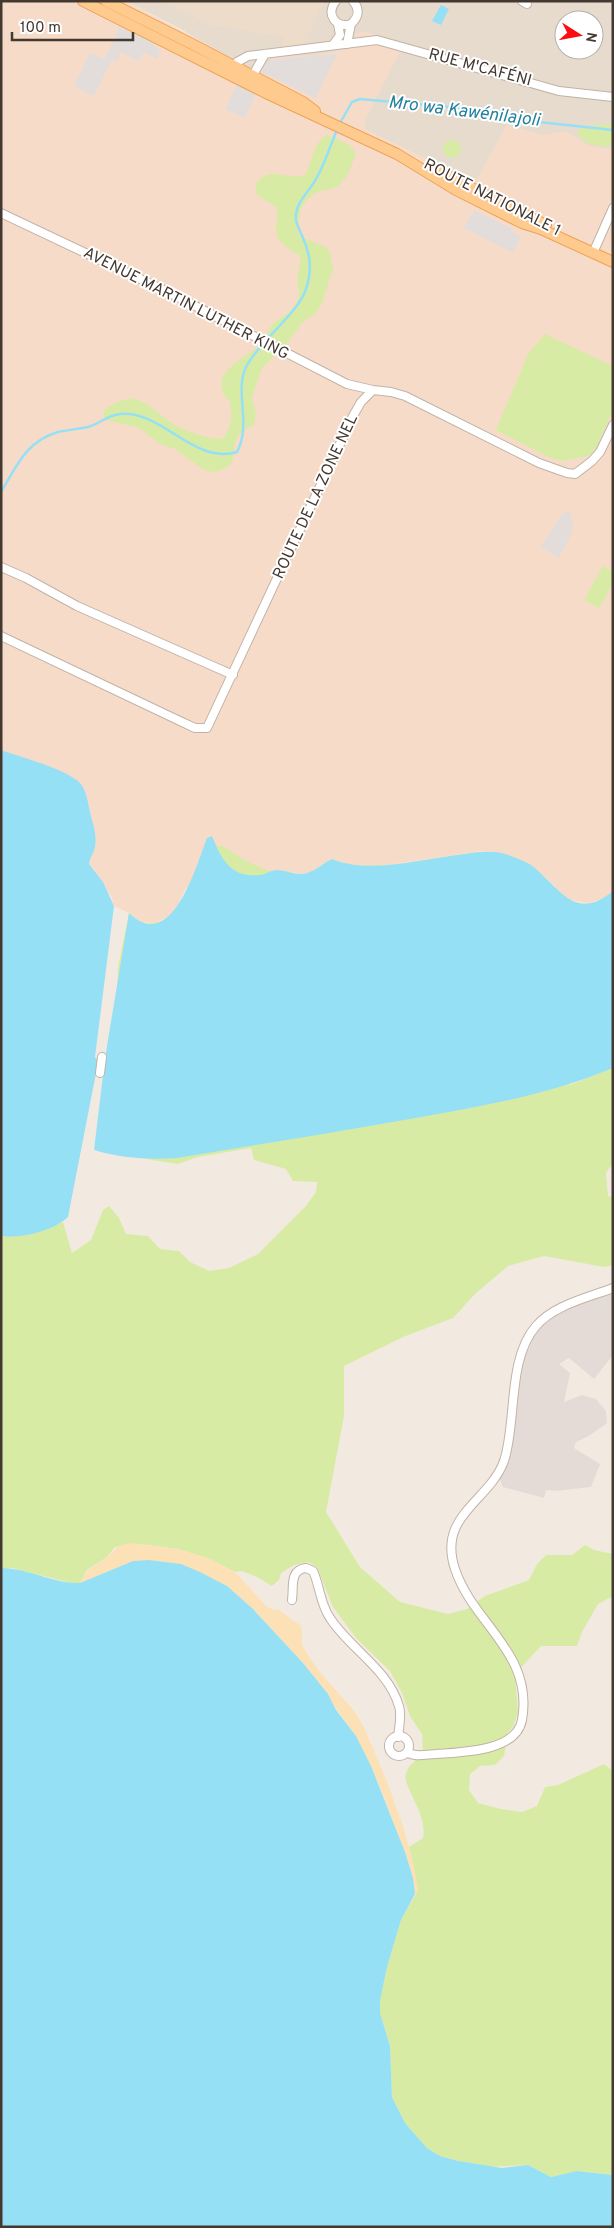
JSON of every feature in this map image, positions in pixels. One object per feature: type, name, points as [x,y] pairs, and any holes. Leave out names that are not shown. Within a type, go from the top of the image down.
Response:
[{"type":"main road","name":"ROUTE NATIONALE 1","points":[[83,1],[250,80],[303,102],[328,120],[397,154],[456,190],[522,223],[541,229],[613,262]]},
{"type":"main road","name":"ROUTE NATIONALE 1","points":[[106,1],[190,42],[232,71]]},
{"type":"street","points":[[333,44],[340,35],[338,24],[332,17],[331,12],[336,1]]},
{"type":"street","points":[[353,1],[358,12]]},
{"type":"street","points":[[347,44],[351,24],[357,17],[363,1]]},
{"type":"street","points":[[338,24],[351,24]]},
{"type":"street","name":"RUE M'CAFÉNI","points":[[232,71],[237,62],[248,56],[376,40],[559,90],[613,98]]},
{"type":"street","points":[[250,80],[265,54]]},
{"type":"street","points":[[589,250],[613,208]]},
{"type":"street","name":"AVENUE MARTIN LUTHER KING","points":[[1,213],[172,294],[347,384],[373,390]]},
{"type":"street","points":[[373,390],[405,396],[539,463],[567,474],[575,474],[592,461],[600,452],[613,425]]},
{"type":"street","name":"ROUTE DE LA ZONE NEL","points":[[1,636],[196,728],[207,728],[353,416],[361,402],[373,390]]},
{"type":"street","points":[[1,567],[26,578],[77,606],[233,674]]},
{"type":"street","points":[[100,1073],[102,1057]]},
{"type":"street","points":[[292,1600],[293,1575],[296,1571],[306,1568],[313,1571],[328,1616],[352,1645],[380,1671],[400,1707],[398,1737],[390,1743],[390,1751],[396,1756],[407,1752],[422,1755],[486,1749],[511,1738],[522,1722],[521,1678],[508,1649],[486,1622],[463,1588],[454,1568],[451,1543],[455,1525],[498,1475],[509,1444],[516,1382],[528,1337],[548,1314],[613,1288]]},
{"type":"street","points":[[398,1737],[408,1742],[407,1752]]},
{"type":"shaded area","points":[[1,1],[126,1],[259,72],[274,57],[316,55],[349,49],[355,35],[363,31],[404,43],[365,121],[365,129],[475,182],[507,125],[543,135],[565,131],[590,146],[613,149],[613,891],[604,898],[588,903],[570,900],[560,894],[553,884],[532,866],[522,860],[494,852],[481,851],[374,867],[352,866],[332,859],[311,872],[302,874],[278,870],[186,888],[175,911],[170,916],[155,923],[140,922],[129,913],[114,906],[111,896],[89,864],[90,857],[95,848],[95,834],[87,797],[65,774],[1,750]]},
{"type":"shaded area","points":[[126,1],[613,1],[613,262],[324,118],[181,29]]},
{"type":"shaded area","points":[[161,1],[324,1],[304,46],[283,48],[281,47],[283,37],[211,25]]},
{"type":"shaded area","points":[[119,26],[155,44],[154,46],[161,50],[157,59],[144,52],[139,62],[121,52],[117,62],[112,59],[94,96],[74,86],[90,53],[104,59],[117,37],[115,36]]},
{"type":"shaded area","points":[[337,54],[316,98],[261,72],[267,63],[274,59]]},
{"type":"shaded area","points":[[237,83],[257,93],[244,118],[225,109]]},
{"type":"shaded area","points":[[474,210],[513,229],[512,232],[521,237],[513,253],[464,228]]},
{"type":"shaded area","points":[[571,513],[573,528],[559,558],[541,547],[562,514]]},
{"type":"shaded area","points":[[613,1288],[613,1355],[594,1379],[569,1358],[559,1364],[570,1373],[564,1402],[582,1395],[596,1399],[606,1411],[607,1423],[589,1436],[576,1442],[574,1448],[600,1464],[591,1487],[556,1491],[546,1490],[544,1498],[503,1487],[498,1475],[503,1462],[522,1352],[548,1314]]},
{"type":"green space","points":[[601,124],[613,125],[613,145],[593,145],[577,133],[580,128]]},
{"type":"green space","points":[[327,135],[350,145],[356,154],[343,182],[309,197],[305,202],[300,213],[298,232],[301,237],[326,247],[330,252],[333,268],[322,304],[316,313],[302,323],[285,346],[262,368],[252,398],[256,413],[254,425],[243,431],[238,437],[231,465],[216,472],[205,471],[175,449],[160,444],[139,428],[106,420],[103,415],[105,409],[123,400],[135,399],[149,405],[170,422],[188,431],[222,439],[229,426],[231,412],[230,402],[223,392],[221,384],[223,376],[228,369],[260,345],[272,325],[293,308],[298,298],[300,256],[285,246],[277,237],[277,208],[256,194],[256,183],[262,177],[268,175],[299,176],[306,174],[316,147],[322,138]]},
{"type":"green space","points":[[448,140],[456,140],[461,145],[459,156],[448,158],[443,153],[443,145]]},
{"type":"green space","points":[[545,334],[613,366],[613,411],[595,450],[588,456],[562,461],[550,458],[496,430],[528,354]]},
{"type":"green space","points":[[603,566],[613,571],[613,584],[599,608],[584,600]]},
{"type":"green space","points":[[212,845],[223,846],[246,861],[298,883],[333,869],[332,859],[346,863],[377,866],[491,852],[506,854],[531,865],[567,898],[577,903],[588,904],[599,900],[613,891],[569,1085],[613,1068],[613,1163],[606,1173],[608,1196],[613,1197],[613,1265],[604,1267],[544,1256],[508,1266],[475,1294],[453,1318],[403,1337],[344,1366],[344,1416],[326,1512],[360,1567],[400,1602],[448,1614],[467,1609],[485,1596],[529,1580],[537,1564],[546,1555],[572,1555],[585,1545],[594,1550],[613,1554],[613,1596],[598,1604],[582,1632],[577,1646],[541,1646],[515,1674],[518,1713],[513,1727],[508,1732],[504,1756],[495,1765],[480,1766],[470,1774],[469,1790],[478,1803],[522,1812],[537,1806],[545,1787],[558,1785],[604,1764],[613,1771],[613,2175],[578,2171],[551,2177],[528,2165],[488,2167],[440,2156],[427,2148],[405,2123],[392,2097],[390,2046],[380,2013],[380,2001],[387,1967],[401,1920],[418,1890],[409,1847],[423,1838],[424,1829],[419,1810],[408,1786],[406,1774],[413,1762],[423,1753],[422,1734],[410,1716],[402,1693],[390,1671],[356,1638],[333,1607],[317,1567],[308,1562],[294,1565],[281,1573],[279,1580],[272,1586],[257,1577],[242,1571],[235,1572],[210,1559],[178,1549],[140,1544],[115,1547],[107,1557],[87,1570],[80,1583],[71,1583],[12,1568],[1,1569],[1,1236],[24,1235],[63,1222],[72,1253],[91,1240],[103,1210],[109,1206],[119,1218],[126,1234],[148,1236],[160,1249],[179,1251],[190,1262],[209,1271],[229,1268],[258,1254],[306,1206],[316,1192],[317,1182],[293,1181],[286,1169],[254,1160],[251,1148],[198,1157],[178,1164],[152,1160],[99,1147],[117,998],[118,967],[129,913],[141,922],[154,923],[164,920],[168,925]]},
{"type":"sand","points":[[129,1543],[178,1549],[210,1559],[235,1572],[266,1606],[279,1610],[300,1625],[303,1646],[320,1672],[355,1712],[391,1791],[412,1857],[418,1890],[415,1894],[413,1878],[405,1852],[379,1785],[356,1736],[303,1663],[252,1608],[227,1586],[181,1564],[133,1561],[80,1583],[91,1568],[117,1548]]},
{"type":"water","points":[[441,5],[449,9],[441,25],[432,21]]},
{"type":"water","points":[[1,750],[65,773],[80,783],[86,793],[95,838],[89,864],[103,882],[114,906],[95,1057],[98,1061],[105,1058],[129,913],[144,923],[158,923],[170,915],[189,885],[207,838],[212,836],[219,852],[228,865],[234,870],[249,875],[261,875],[277,870],[305,874],[332,859],[346,863],[377,866],[491,852],[506,854],[531,865],[567,898],[577,903],[588,904],[599,900],[613,891],[613,1068],[564,1086],[487,1105],[177,1158],[156,1159],[124,1157],[94,1150],[103,1075],[100,1067],[97,1068],[68,1217],[54,1226],[36,1233],[9,1237],[1,1236]]},
{"type":"water","points":[[149,1560],[181,1564],[200,1572],[227,1586],[252,1608],[303,1663],[328,1694],[336,1710],[356,1736],[371,1766],[405,1852],[413,1878],[415,1894],[401,1920],[387,1967],[380,2001],[380,2013],[390,2046],[392,2097],[405,2123],[427,2148],[440,2156],[458,2161],[502,2168],[528,2165],[551,2177],[577,2171],[613,2175],[613,2227],[1,2227],[1,1568],[21,1570],[70,1583],[80,1583],[133,1561]]},
{"type":"waterway","name":"Mro wa Kawénilajoli","points":[[340,123],[352,102],[360,99],[461,108],[520,120],[613,130]]},
{"type":"waterway","name":"Mro wa Kawénilajoli","points":[[1,492],[23,456],[30,448],[47,436],[58,432],[92,426],[120,414],[135,415],[150,420],[192,445],[206,451],[221,454],[237,452],[243,430],[242,387],[246,367],[260,347],[295,308],[306,289],[310,269],[309,257],[296,215],[301,200],[321,170],[338,128]]}]
